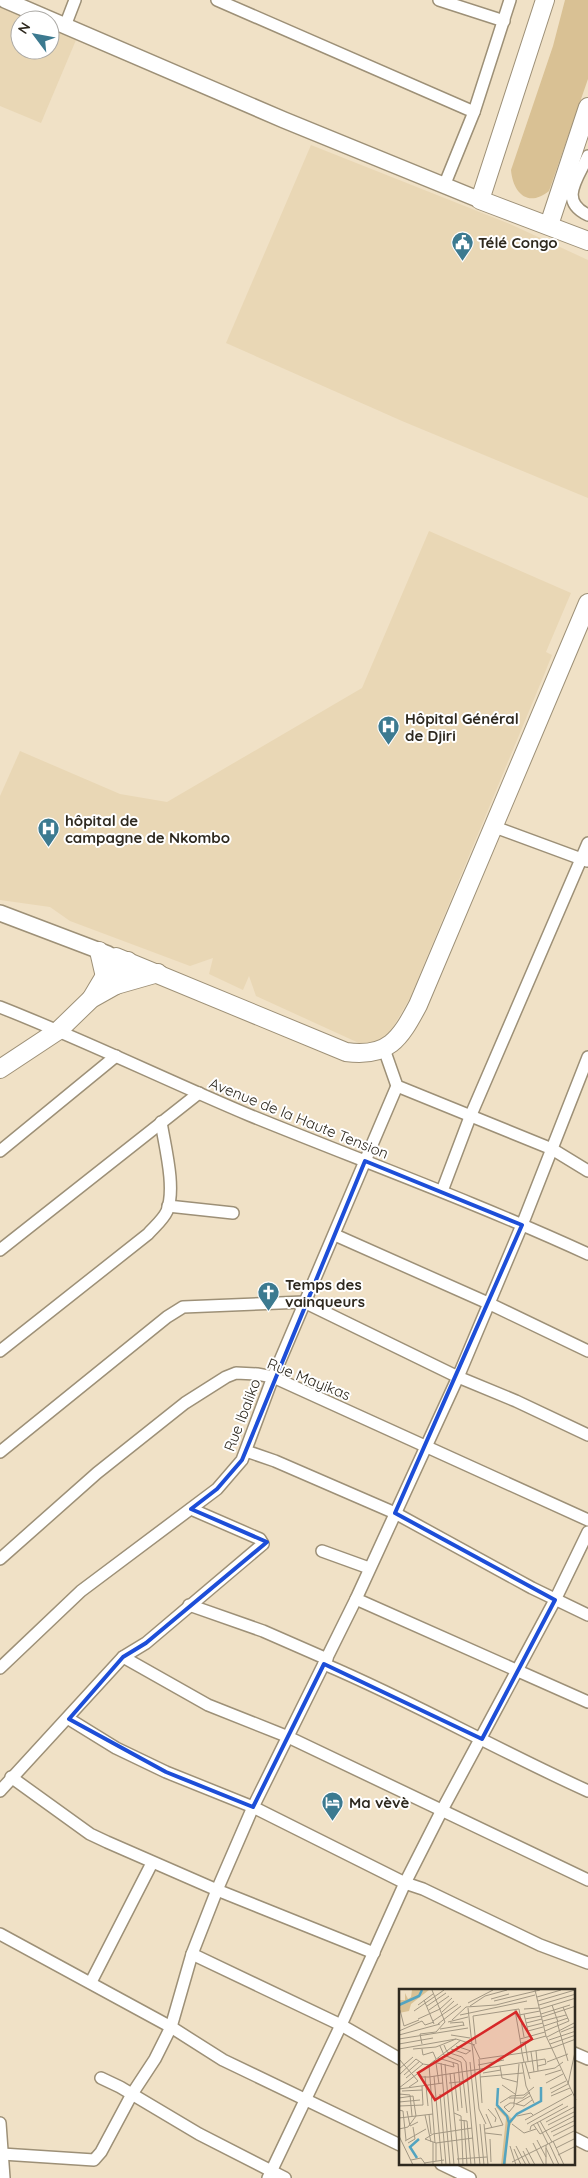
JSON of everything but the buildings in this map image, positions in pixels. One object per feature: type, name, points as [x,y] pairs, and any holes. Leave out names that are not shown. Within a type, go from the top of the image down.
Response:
[{"type":"main road","points":[[546,0],[480,200],[588,241]]},
{"type":"main road","points":[[549,225],[588,107]]},
{"type":"main road","points":[[0,1069],[59,1030],[110,981],[122,959],[346,1052],[373,1053],[384,1049],[405,1029],[418,1005],[492,826],[582,632],[588,603]]},
{"type":"main road","points":[[99,951],[110,981]]},
{"type":"main road","points":[[110,981],[158,974]]},
{"type":"street","points":[[5,0],[480,200]]},
{"type":"street","points":[[65,26],[75,0]]},
{"type":"street","points":[[217,0],[474,112]]},
{"type":"street","points":[[439,0],[504,21]]},
{"type":"street","points":[[444,186],[474,112],[510,0]]},
{"type":"street","points":[[588,156],[571,199],[574,206],[588,215]]},
{"type":"street","points":[[492,826],[585,860]]},
{"type":"street","points":[[442,1191],[470,1117],[585,860],[588,843]]},
{"type":"street","points":[[0,913],[122,959]]},
{"type":"street","name":"Avenue de la Haute Tension","points":[[0,1006],[59,1030],[199,1094],[442,1191],[588,1254]]},
{"type":"street","points":[[384,1049],[397,1086],[552,1149],[588,1171]]},
{"type":"street","points":[[0,1150],[116,1056]]},
{"type":"street","points":[[2,2154],[94,2160],[101,2152],[132,2094],[155,2059],[171,2027],[192,1954],[217,1890],[286,1736],[356,1599],[458,1377],[522,1224],[588,1057]]},
{"type":"street","name":"Rue Ibaliko","points":[[0,1668],[81,1591],[217,1489],[234,1470],[246,1451],[273,1377],[304,1302],[335,1235],[397,1086]]},
{"type":"street","points":[[0,1250],[199,1094]]},
{"type":"street","points":[[0,1351],[148,1234],[163,1219],[168,1206],[170,1187],[161,1122]]},
{"type":"street","points":[[168,1206],[234,1213]]},
{"type":"street","points":[[335,1235],[488,1302],[588,1351]]},
{"type":"street","points":[[0,1452],[167,1317],[183,1308],[304,1302],[458,1377],[516,1401],[588,1435]]},
{"type":"street","name":"Rue Mayikas","points":[[0,1558],[97,1473],[185,1403],[226,1377],[236,1373],[273,1377],[588,1520]]},
{"type":"street","points":[[246,1451],[275,1461],[395,1513],[555,1600],[588,1615]]},
{"type":"street","points":[[0,1791],[11,1777],[69,1719],[123,1657],[146,1644],[189,1605],[263,1544],[260,1539],[191,1509]]},
{"type":"street","points":[[270,2175],[342,2025],[405,1883],[555,1600],[588,1532]]},
{"type":"street","points":[[322,1551],[369,1568]]},
{"type":"street","points":[[356,1599],[588,1702]]},
{"type":"street","points":[[189,1605],[263,1631],[588,1791]]},
{"type":"street","points":[[123,1657],[208,1705],[286,1736],[588,1880]]},
{"type":"street","points":[[69,1719],[116,1748],[166,1772],[253,1807],[405,1883],[423,1889],[540,1945],[588,1963]]},
{"type":"street","points":[[11,1777],[90,1834],[152,1863],[374,1953]]},
{"type":"street","points":[[91,1982],[152,1863]]},
{"type":"street","points":[[0,1934],[171,2027],[223,2060],[399,2145]]},
{"type":"street","points":[[192,1954],[342,2025],[399,2058]]},
{"type":"street","points":[[576,2054],[588,2059]]},
{"type":"street","points":[[101,2078],[132,2094],[270,2175],[285,2178]]},
{"type":"street","points":[[0,2123],[4,2178]]},
{"type":"street","points":[[576,2139],[588,2145]]},
{"type":"street","points":[[446,2166],[470,2178]]},
{"type":"highlighted area","points":[[365,1161],[522,1225],[395,1513],[555,1600],[482,1739],[324,1664],[253,1807],[166,1772],[69,1719],[123,1657],[146,1643],[267,1542],[191,1509],[217,1489],[242,1460]]},
{"type":"shaded area","points":[[565,0],[588,0],[588,79],[549,191],[541,196],[528,198],[518,191],[512,178],[511,170],[553,46]]},
{"type":"shaded area","points":[[0,5],[11,10],[10,60],[60,60],[60,33],[76,40],[41,123],[0,106]]},
{"type":"shaded area","points":[[311,145],[510,224],[588,260],[588,498],[402,421],[226,343]]},
{"type":"shaded area","name":"Hôpital Général de Djiri","points":[[429,531],[571,593],[546,652],[552,655],[410,998],[392,1029],[380,1042],[361,1044],[256,996],[249,976],[243,990],[209,974],[213,958],[190,966],[70,921],[50,907],[0,900],[0,796],[20,751],[120,794],[167,802],[362,688]]},
{"type":"place","name":"Télé Congo","points":[[462,261]]},
{"type":"place","name":"Hôpital Général de Djiri","points":[[389,746]]},
{"type":"place","name":"hôpital de campagne de Nkombo","points":[[49,848]]},
{"type":"place","name":"Temps des vainqueurs","points":[[269,1312]]},
{"type":"place","name":"Ma vèvè","points":[[333,1821]]}]
